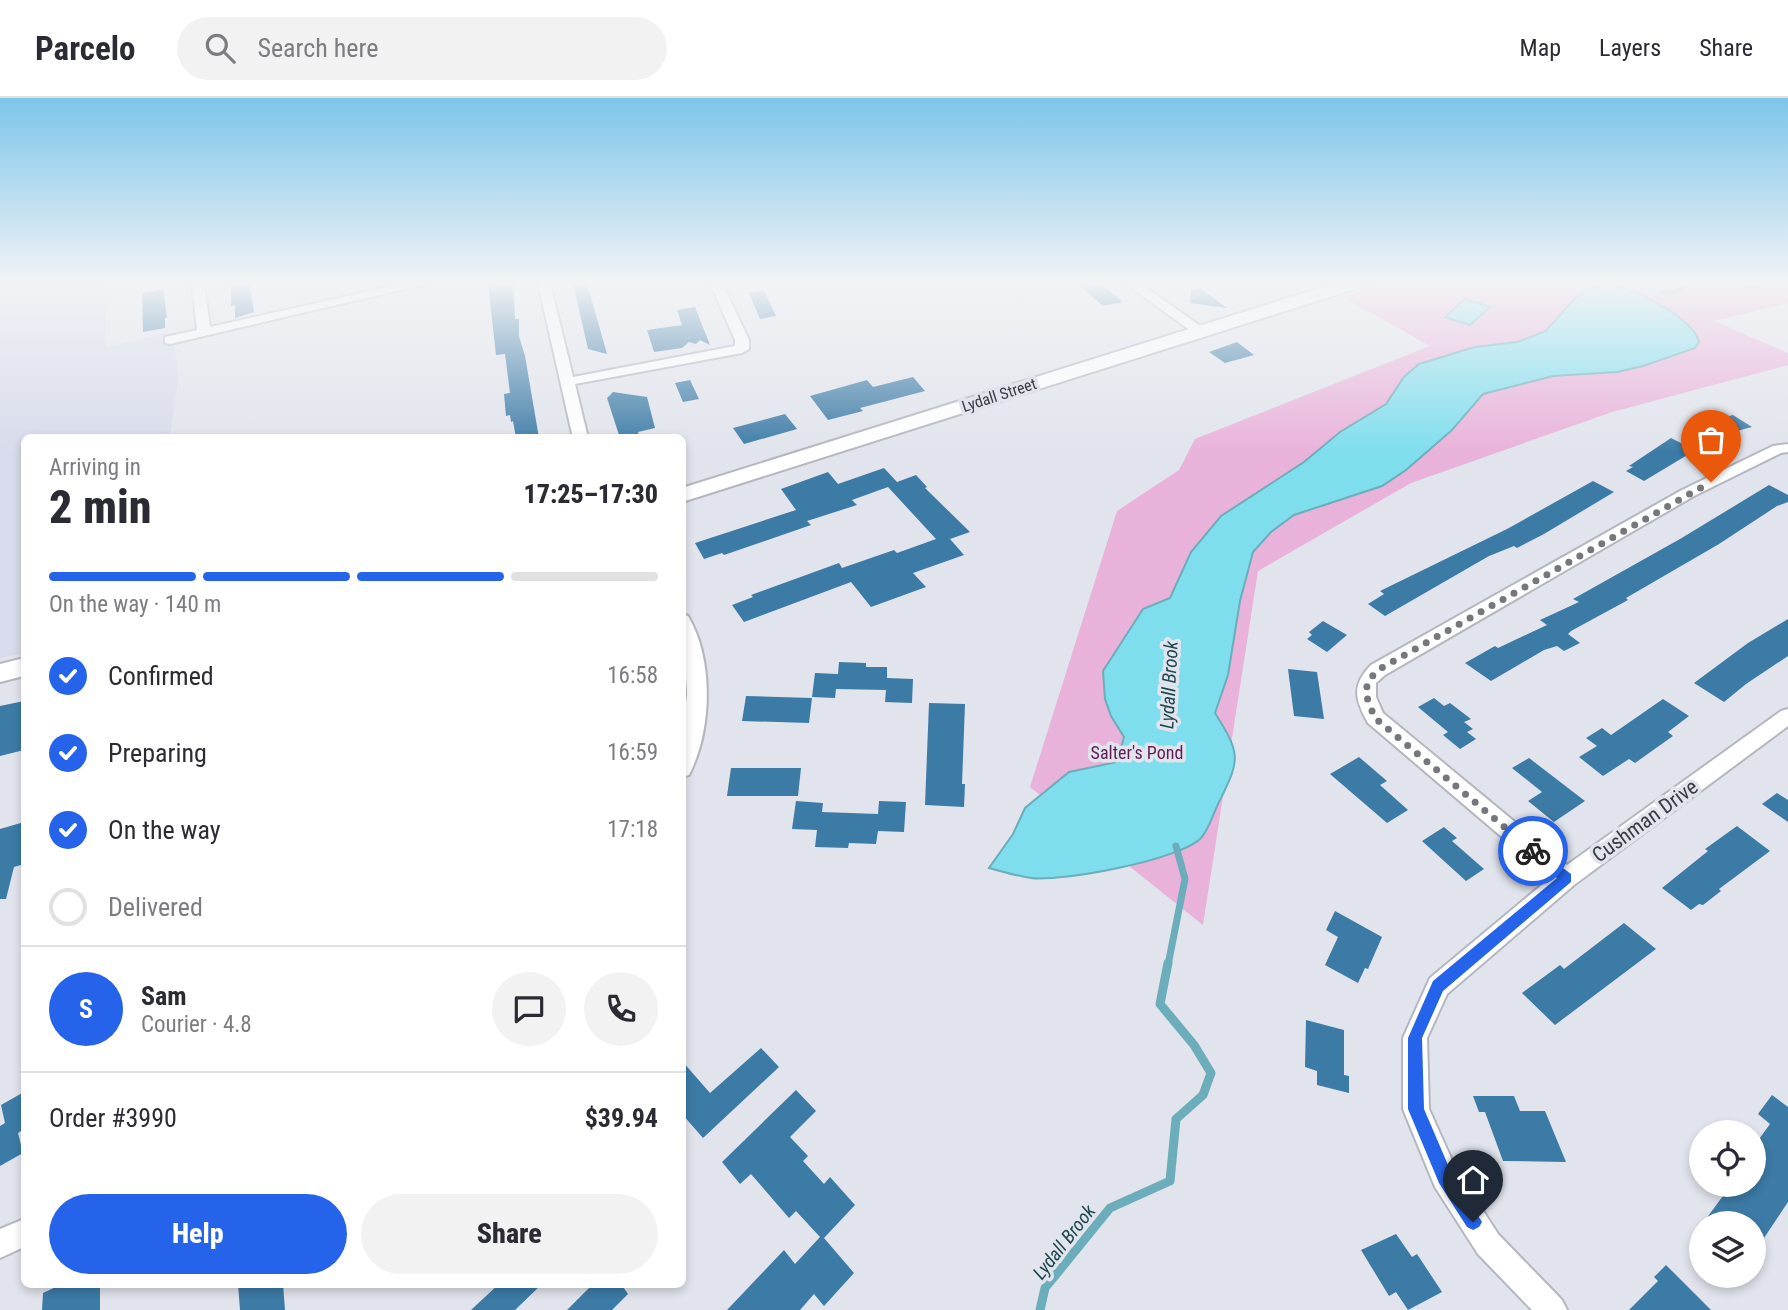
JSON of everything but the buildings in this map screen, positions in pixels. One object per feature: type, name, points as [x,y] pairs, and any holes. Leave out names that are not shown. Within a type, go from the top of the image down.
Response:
[{"type":"street","points":[[556,340],[580,434]]},
{"type":"street","points":[[566,382],[727,354],[742,349],[742,340]]},
{"type":"street","name":"Lydall Street","points":[[686,494],[1173,340]]},
{"type":"street","points":[[1566,878],[1375,718],[1366,697],[1367,681],[1378,670],[1688,493],[1778,449],[1788,448]]},
{"type":"street","points":[[686,629],[691,641],[697,686],[691,746],[686,759]]},
{"type":"street","points":[[0,673],[21,668]]},
{"type":"street","name":"Cushman Drive","points":[[1552,1310],[1488,1244],[1445,1177],[1416,1109],[1415,1038],[1438,986],[1566,878],[1788,716]]},
{"type":"street","points":[[0,1244],[21,1234]]},
{"type":"shaded area","points":[[0,340],[106,340],[106,347],[139,340],[174,340],[178,378],[170,434],[21,434],[21,654],[0,658]]},
{"type":"green space","name":"Salter's Pond","points":[[1419,340],[1757,340],[1788,353],[1788,365],[1612,412],[1411,483],[1258,571],[1203,925],[1030,787],[1117,511],[1179,470],[1195,439],[1430,346]]},
{"type":"water","name":"Salter's Pond","points":[[1523,340],[1698,340],[1699,342],[1695,348],[1643,366],[1617,372],[1553,376],[1483,394],[1452,430],[1406,470],[1382,486],[1294,515],[1271,532],[1253,552],[1240,601],[1228,675],[1215,713],[1229,738],[1235,756],[1232,774],[1204,835],[1189,846],[1170,854],[1119,868],[1067,877],[1031,878],[989,868],[1013,834],[1025,808],[1069,772],[1117,762],[1124,737],[1111,716],[1105,699],[1103,671],[1143,609],[1170,598],[1191,552],[1221,516],[1304,462],[1340,432],[1386,404],[1404,377],[1419,364],[1475,347]]},
{"type":"waterway","name":"Lydall Brook","points":[[1168,965],[1185,879],[1176,846]]},
{"type":"waterway","name":"Lydall Brook","points":[[1040,1310],[1045,1288],[1110,1208],[1170,1181],[1176,1119],[1203,1095],[1211,1073],[1194,1045],[1160,1004],[1168,963]]},
{"type":"way so far","points":[[1533,851],[1375,718],[1366,697],[1367,681],[1378,670],[1711,482]]},
{"type":"route","points":[[1473,1222],[1445,1177],[1416,1109],[1415,1038],[1438,986],[1566,878],[1533,851]]}]
